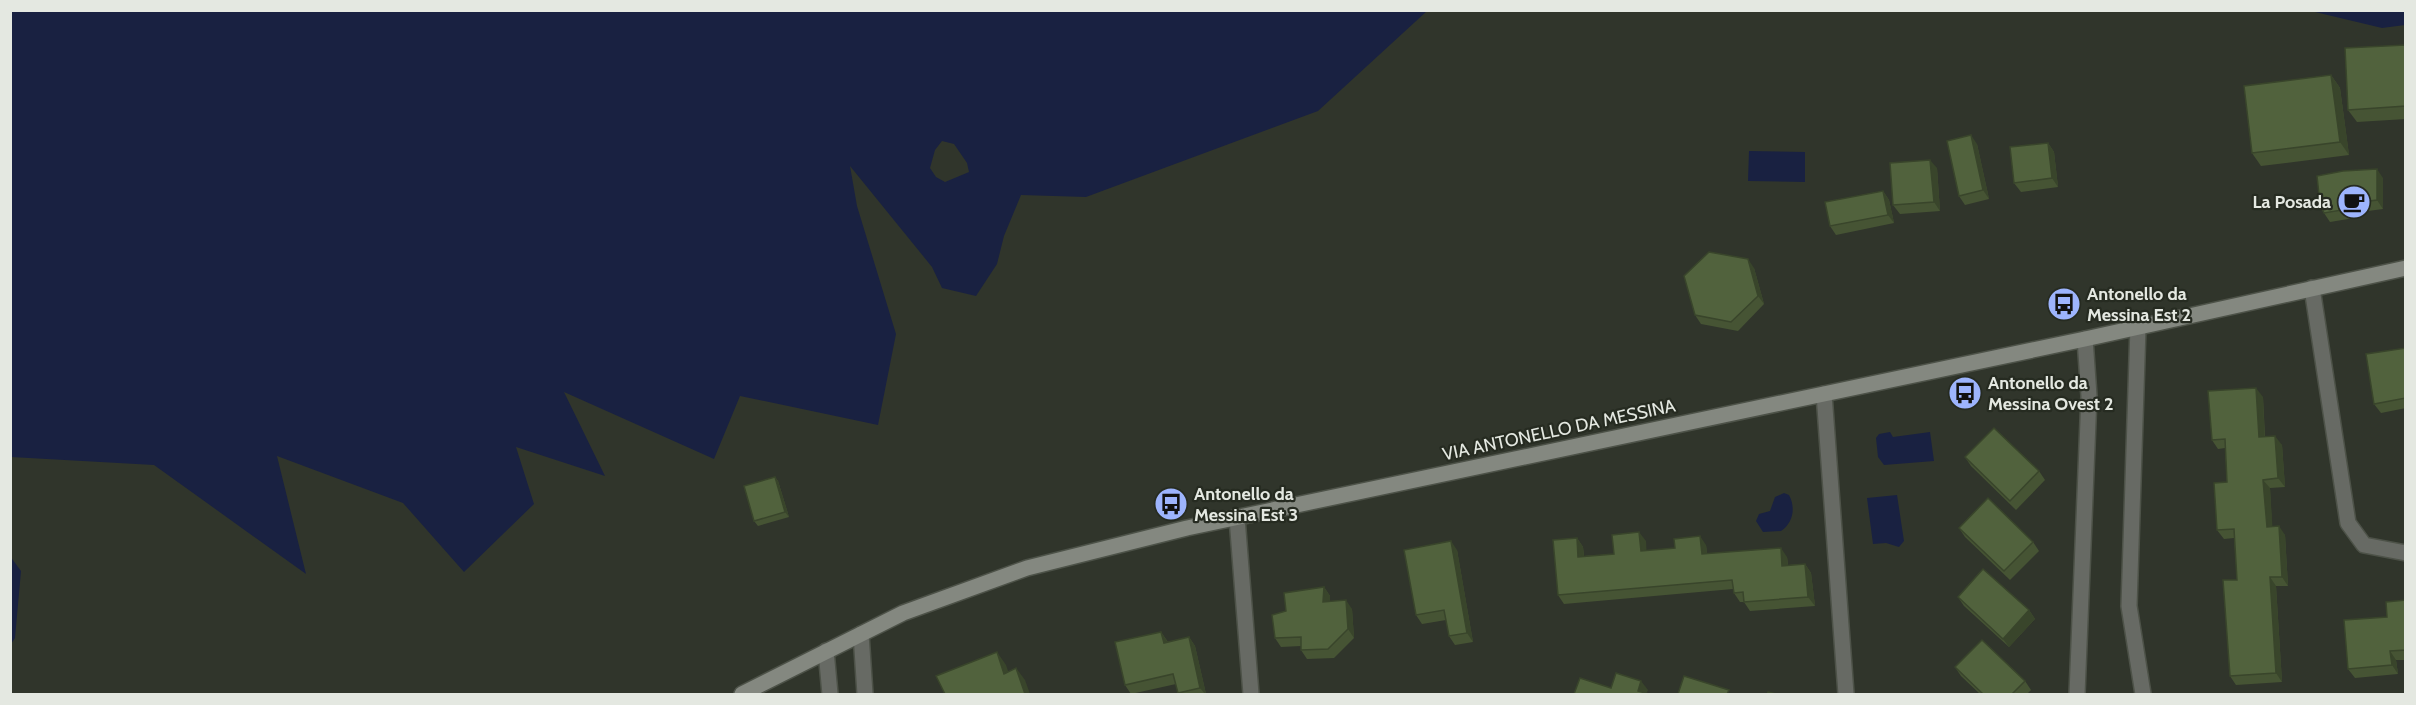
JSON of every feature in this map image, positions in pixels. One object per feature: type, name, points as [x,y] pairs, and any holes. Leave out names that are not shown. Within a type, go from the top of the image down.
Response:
[{"type":"main road","name":"VIA ANTONELLO DA MESSINA","points":[[742,694],[903,613],[1027,568],[1237,518],[2085,339],[2406,268]]},
{"type":"lane","points":[[2312,288],[2348,523],[2364,545],[2406,554]]},
{"type":"lane","points":[[2138,327],[2129,606],[2143,694]]},
{"type":"lane","points":[[2078,694],[2089,396],[2085,339]]},
{"type":"lane","points":[[1824,394],[1846,694]]},
{"type":"lane","points":[[1237,518],[1251,694]]},
{"type":"lane","points":[[861,634],[865,694]]},
{"type":"lane","points":[[826,651],[830,694]]},
{"type":"water","points":[[11,10],[1427,11],[1318,111],[1086,197],[1021,195],[1004,236],[997,264],[976,296],[942,288],[932,267],[850,166],[857,206],[896,334],[878,425],[740,396],[714,459],[564,392],[605,476],[516,447],[534,504],[464,572],[403,503],[277,456],[306,574],[154,465],[11,457]],"holes":[[[942,141],[954,144],[967,163],[969,172],[945,182],[936,177],[930,168],[935,150]]]},
{"type":"water","points":[[2311,11],[2405,11],[2405,25],[2382,28]]},
{"type":"water","points":[[1749,151],[1805,152],[1805,182],[1748,181]]},
{"type":"water","points":[[1890,432],[1893,437],[1930,432],[1934,461],[1884,465],[1878,457],[1876,438],[1879,434]]},
{"type":"water","points":[[1784,493],[1789,495],[1791,500],[1793,510],[1791,520],[1781,531],[1763,532],[1756,521],[1759,514],[1770,511],[1775,497]]},
{"type":"water","points":[[1897,495],[1904,541],[1899,547],[1886,543],[1873,544],[1867,498]]},
{"type":"water","points":[[10,556],[21,571],[15,638],[11,644]]},
{"type":"building","points":[[2406,45],[2406,106],[2348,110],[2345,48]]},
{"type":"building","points":[[2331,75],[2340,142],[2252,153],[2244,86]]},
{"type":"building","points":[[1971,135],[1983,190],[1959,196],[1947,141]]},
{"type":"building","points":[[2048,143],[2052,178],[2014,183],[2010,147]]},
{"type":"building","points":[[1930,160],[1934,202],[1893,205],[1890,163]]},
{"type":"building","name":"La Posada","points":[[2377,169],[2377,200],[2347,204],[2348,209],[2324,213],[2320,204],[2317,176],[2343,171]]},
{"type":"building","points":[[1883,191],[1888,215],[1830,226],[1825,202]]},
{"type":"building","points":[[1709,252],[1748,259],[1758,296],[1731,322],[1695,315],[1684,276]]},
{"type":"building","points":[[2406,348],[2406,398],[2374,404],[2366,354]]},
{"type":"building","points":[[2256,388],[2259,437],[2275,436],[2278,478],[2263,480],[2267,527],[2279,526],[2282,577],[2270,577],[2276,673],[2230,676],[2223,580],[2237,580],[2234,529],[2217,530],[2214,483],[2227,482],[2225,439],[2212,440],[2208,391]]},
{"type":"building","points":[[1994,428],[2039,471],[2010,501],[1965,457]]},
{"type":"building","points":[[775,477],[785,512],[754,521],[744,486]]},
{"type":"building","points":[[1988,498],[2033,542],[2004,571],[1959,528]]},
{"type":"building","points":[[1639,532],[1641,551],[1675,548],[1674,539],[1700,536],[1702,554],[1781,548],[1782,566],[1805,564],[1808,597],[1744,602],[1743,592],[1734,593],[1732,580],[1558,595],[1553,540],[1577,538],[1578,557],[1614,554],[1612,535]]},
{"type":"building","points":[[1451,541],[1467,633],[1449,636],[1444,610],[1416,615],[1404,550]]},
{"type":"building","points":[[1983,569],[2029,610],[2003,639],[1958,597]]},
{"type":"building","points":[[1324,587],[1323,602],[1346,600],[1348,629],[1328,649],[1301,650],[1301,637],[1275,638],[1272,615],[1286,611],[1284,593]]},
{"type":"building","points":[[2406,600],[2406,650],[2390,651],[2392,665],[2348,669],[2344,620],[2387,617],[2386,602]]},
{"type":"building","points":[[1161,632],[1164,643],[1189,637],[1200,688],[1178,693],[1173,674],[1125,685],[1115,642]]},
{"type":"building","points":[[1982,640],[2025,681],[2012,694],[1983,694],[1955,667]]},
{"type":"building","points":[[997,652],[1004,674],[1016,668],[1025,694],[945,694],[936,676]]},
{"type":"building","points":[[1616,673],[1641,681],[1638,691],[1649,694],[1574,694],[1580,678],[1611,688]]},
{"type":"building","points":[[1684,676],[1729,690],[1727,694],[1678,694]]},
{"type":"place","name":"La Posada","points":[[2354,202]]},
{"type":"place","name":"Antonello da Messina Est 2","points":[[2064,304]]},
{"type":"place","name":"Antonello da Messina Ovest 2","points":[[1965,393]]},
{"type":"place","name":"Antonello da Messina Est 3","points":[[1171,504]]}]
